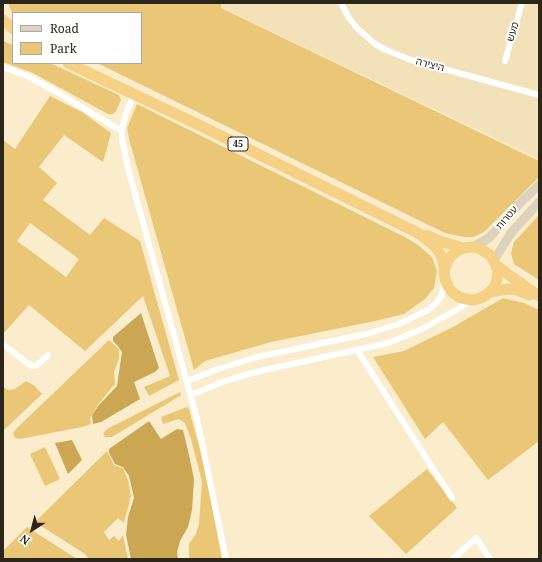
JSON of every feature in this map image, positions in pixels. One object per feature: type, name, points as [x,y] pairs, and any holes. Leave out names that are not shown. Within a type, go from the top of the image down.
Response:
[{"type":"highway","name":"45","points":[[70,64],[440,241],[485,251],[509,275],[539,298]]},
{"type":"highway","name":"45","points":[[407,226],[436,247],[443,260],[448,286],[452,292],[459,297],[474,300],[483,297],[490,292],[508,288],[539,298]]},
{"type":"highway","points":[[445,274],[447,262],[451,256],[457,251],[468,247]]},
{"type":"highway","points":[[490,292],[495,286],[497,279],[498,272],[495,262]]},
{"type":"street","name":"היצירה","points":[[341,3],[349,18],[357,28],[375,44],[386,50],[411,60],[539,95]]},
{"type":"street","name":"מעש","points":[[505,61],[522,3]]},
{"type":"street","points":[[3,67],[27,76],[122,130]]},
{"type":"street","points":[[134,94],[125,116],[122,139],[128,168],[197,419],[226,559]]},
{"type":"street","name":"עטרות","points":[[468,247],[489,238],[520,203],[539,185]]},
{"type":"street","name":"עטרות","points":[[495,262],[511,233],[539,202]]},
{"type":"street","points":[[187,381],[218,369],[257,357],[370,333],[399,324],[428,310],[436,303],[441,297],[445,274]]},
{"type":"street","points":[[191,395],[222,382],[260,371],[357,350],[404,337],[422,329],[474,300]]},
{"type":"street","points":[[3,344],[33,366],[37,365],[48,355]]},
{"type":"street","points":[[357,350],[452,498]]},
{"type":"street","points":[[453,559],[476,538],[490,559]]},
{"type":"shaded area","points":[[221,3],[539,3],[539,159],[220,7]]},
{"type":"shaded area","points":[[141,313],[159,368],[155,372],[134,382],[140,399],[101,422],[93,424],[92,415],[99,405],[117,386],[122,352],[113,341],[113,337]]},
{"type":"shaded area","points":[[149,421],[161,439],[177,429],[183,430],[189,455],[194,479],[192,510],[188,527],[180,541],[177,552],[178,559],[131,559],[126,535],[128,517],[134,498],[129,476],[123,467],[115,464],[109,453],[109,449]]},
{"type":"shaded area","points":[[72,440],[82,460],[68,474],[55,443]]},
{"type":"green space","points":[[8,3],[221,3],[221,8],[539,161],[539,177],[484,232],[474,237],[464,237],[445,233],[99,64],[142,64],[142,12],[12,13]]},
{"type":"green space","points":[[3,41],[12,45],[12,64],[52,64],[119,95],[121,100],[116,111],[113,114],[108,114],[33,73],[3,62]]},
{"type":"green space","points":[[50,96],[82,112],[111,133],[103,162],[64,135],[39,167],[57,183],[43,200],[90,235],[104,218],[140,241],[179,380],[149,396],[144,387],[170,376],[143,296],[85,351],[29,305],[3,334],[3,140],[15,149]],"holes":[[[30,223],[79,259],[66,277],[17,241]]]},
{"type":"green space","points":[[137,104],[405,237],[418,245],[432,257],[437,271],[434,288],[425,299],[404,314],[271,342],[205,361],[194,370],[129,139],[127,128]]},
{"type":"green space","points":[[539,215],[539,280],[514,264],[511,253],[514,242]]},
{"type":"green space","points":[[503,298],[524,303],[539,310],[539,441],[488,480],[443,422],[425,439],[373,357],[404,351],[453,327]]},
{"type":"green space","points":[[109,340],[119,349],[119,358],[114,372],[115,384],[100,402],[90,418],[91,424],[20,439],[15,438],[13,433],[17,428]]},
{"type":"green space","points":[[26,381],[35,386],[42,394],[4,430],[3,433],[3,387],[9,390],[15,389]]},
{"type":"green space","points":[[180,392],[181,395],[178,397],[112,437],[105,437],[103,433],[107,429]]},
{"type":"green space","points":[[187,407],[189,409],[203,460],[222,559],[189,559],[189,544],[196,534],[199,524],[202,482],[191,439],[185,423],[179,419],[163,424],[161,417]]},
{"type":"green space","points":[[45,447],[60,479],[45,486],[30,454]]},
{"type":"green space","points":[[107,451],[114,465],[123,468],[128,480],[131,496],[124,523],[118,518],[104,532],[109,540],[114,536],[119,541],[123,535],[128,559],[89,559],[85,554],[35,522]]},
{"type":"green space","points":[[427,469],[457,508],[406,554],[369,516]]},
{"type":"green space","points":[[27,527],[77,559],[3,559],[3,551]]}]
